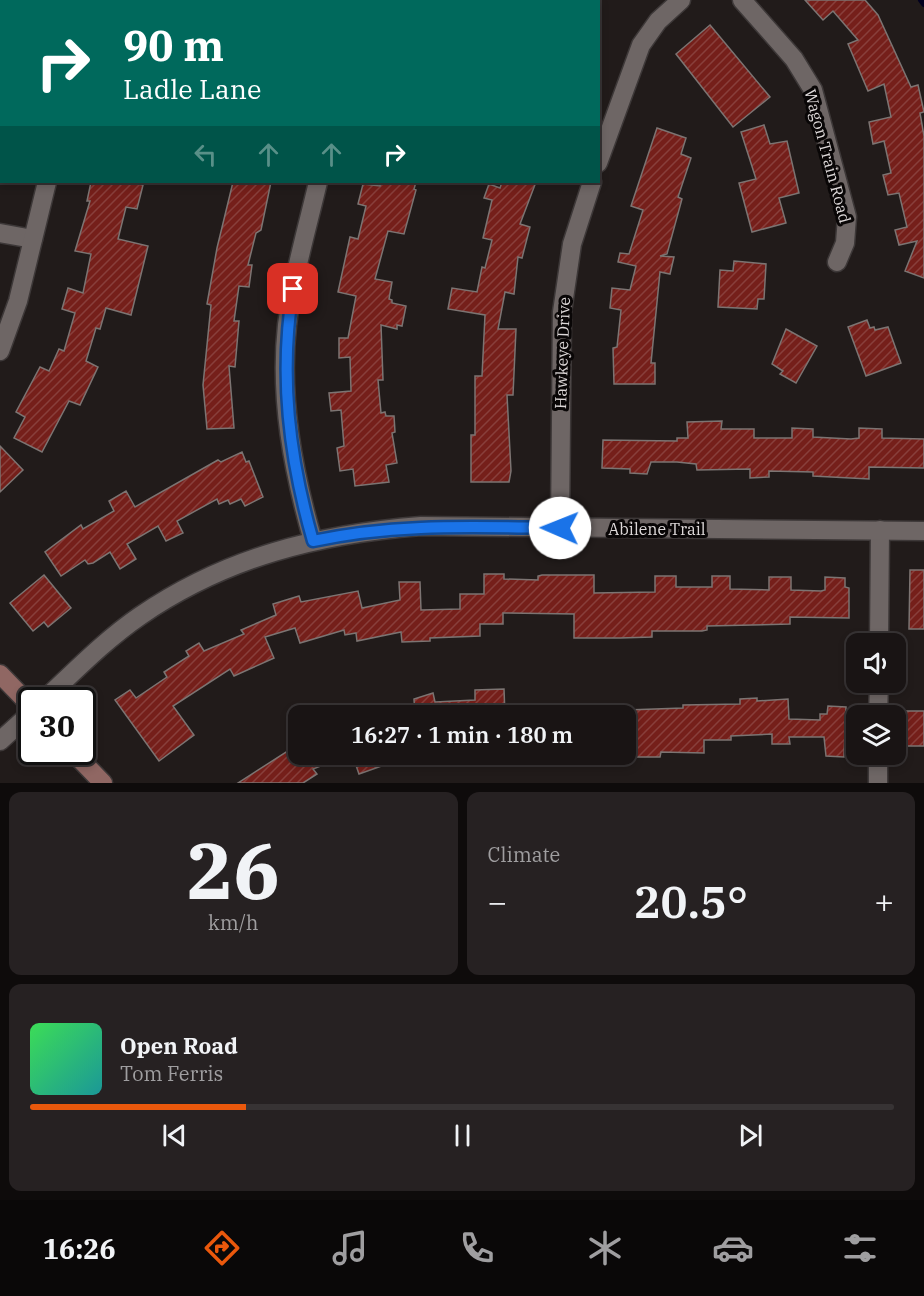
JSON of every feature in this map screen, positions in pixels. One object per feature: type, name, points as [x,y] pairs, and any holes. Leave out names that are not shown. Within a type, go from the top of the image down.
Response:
[{"type":"street","points":[[600,158],[641,45],[658,21],[681,0]]},
{"type":"street","name":"Wagon Train Road","points":[[742,0],[794,59],[813,90],[847,217],[845,243],[837,262]]},
{"type":"street","points":[[0,351],[15,312],[47,183]]},
{"type":"street","points":[[313,541],[290,442],[285,376],[287,324],[318,183]]},
{"type":"street","name":"Hawkeye Drive","points":[[560,528],[562,312],[572,244],[592,183]]},
{"type":"street","points":[[0,233],[33,239]]},
{"type":"street","name":"Abilene Trail","points":[[58,687],[96,651],[141,615],[245,560],[358,531],[421,526],[924,531]]},
{"type":"street","points":[[879,530],[879,633]]},
{"type":"street","points":[[0,674],[18,693]]},
{"type":"street","points":[[0,741],[18,725]]},
{"type":"street","points":[[86,765],[103,783]]},
{"type":"street","points":[[878,765],[878,783]]},
{"type":"building","points":[[805,0],[865,0],[878,15],[911,87],[918,85],[924,112],[920,113],[924,136],[924,278],[905,271],[917,241],[899,245],[895,230],[907,227],[899,193],[888,195],[883,175],[891,173],[884,141],[873,144],[869,122],[891,117],[884,84],[868,91],[848,44],[858,40],[833,11],[823,20]]},
{"type":"building","points":[[710,25],[770,97],[733,127],[676,54]]},
{"type":"building","points":[[764,125],[770,144],[787,141],[799,193],[779,198],[786,223],[752,232],[739,183],[756,179],[741,132]]},
{"type":"building","points":[[657,128],[686,138],[681,154],[691,158],[678,197],[682,199],[667,254],[660,256],[674,257],[670,274],[660,272],[651,363],[655,363],[655,384],[614,384],[613,348],[617,347],[621,310],[610,308],[612,288],[630,290],[636,266],[618,262],[620,253],[629,254],[643,210],[631,206]]},
{"type":"building","points":[[91,183],[143,185],[137,209],[126,207],[118,239],[148,246],[131,315],[106,308],[100,329],[96,328],[86,361],[98,367],[80,405],[69,401],[42,452],[14,438],[25,417],[16,412],[40,367],[49,371],[59,349],[64,351],[75,313],[62,309],[68,288],[83,293],[91,254],[75,251],[90,201],[87,201]]},
{"type":"building","points":[[233,183],[271,183],[261,230],[256,233],[248,265],[252,265],[249,287],[239,286],[234,321],[239,321],[235,367],[229,366],[234,428],[207,429],[203,385],[211,305],[207,304],[217,248]]},
{"type":"building","points":[[381,183],[416,183],[414,189],[416,190],[404,234],[388,231],[375,279],[392,282],[389,299],[392,303],[406,306],[402,326],[397,325],[397,329],[381,325],[383,380],[378,380],[381,413],[385,412],[386,416],[394,416],[395,432],[392,433],[397,463],[386,465],[389,482],[355,486],[353,469],[340,471],[337,448],[344,446],[341,410],[331,411],[329,393],[351,391],[350,357],[339,358],[339,338],[348,338],[356,296],[338,292],[350,237],[358,239],[366,206],[358,204],[363,184],[380,186]]},
{"type":"building","points":[[502,183],[536,183],[520,224],[530,227],[522,258],[518,257],[514,294],[505,292],[498,329],[516,329],[513,395],[507,395],[511,471],[509,482],[471,482],[471,435],[475,435],[475,376],[482,376],[485,315],[448,309],[452,288],[477,292],[482,267],[485,268],[492,240],[483,238],[492,200],[484,198],[489,184],[500,188]]},
{"type":"building","points":[[734,261],[766,264],[764,299],[758,299],[757,309],[718,307],[720,270],[733,271]]},
{"type":"building","points":[[867,320],[870,328],[874,327],[875,330],[888,327],[901,363],[866,376],[848,327]]},
{"type":"building","points":[[786,329],[817,346],[796,383],[780,374],[783,371],[772,364]]},
{"type":"building","points":[[722,421],[721,429],[754,429],[754,438],[792,438],[792,428],[813,429],[813,437],[851,439],[859,438],[859,428],[882,429],[882,438],[924,439],[924,468],[869,467],[869,479],[813,476],[813,472],[769,471],[769,477],[750,478],[750,469],[697,470],[696,464],[677,462],[651,462],[647,474],[630,473],[630,469],[602,468],[603,440],[677,441],[677,438],[688,438],[687,422]]},
{"type":"building","points":[[0,446],[23,470],[0,492]]},
{"type":"building","points":[[242,452],[246,462],[249,461],[263,497],[245,506],[241,499],[230,504],[228,500],[219,504],[217,499],[177,521],[183,533],[166,541],[158,526],[127,544],[136,559],[120,569],[110,552],[93,563],[88,564],[85,560],[61,576],[45,552],[81,525],[83,529],[114,511],[109,501],[126,491],[135,507],[218,460],[221,462]]},
{"type":"building","points":[[910,570],[924,570],[924,629],[909,629]]},
{"type":"building","points":[[484,574],[504,574],[504,579],[538,580],[538,576],[542,575],[594,575],[594,593],[655,592],[655,576],[676,576],[676,587],[712,587],[712,576],[730,576],[730,589],[769,590],[769,577],[791,577],[791,590],[821,591],[825,590],[825,577],[845,578],[845,587],[849,588],[849,618],[790,617],[790,624],[707,626],[707,630],[702,631],[652,631],[652,637],[574,638],[574,614],[503,613],[503,624],[480,624],[480,636],[430,638],[430,641],[402,642],[401,632],[357,641],[356,633],[345,635],[344,630],[300,643],[295,628],[265,637],[274,658],[234,676],[230,669],[173,706],[194,735],[159,761],[115,700],[130,690],[136,698],[167,677],[164,672],[189,656],[186,651],[199,643],[204,651],[244,634],[241,630],[276,615],[273,604],[299,596],[301,602],[358,591],[362,608],[400,600],[399,582],[420,582],[421,610],[460,609],[460,594],[484,594]]},
{"type":"building","points":[[44,575],[71,608],[48,627],[44,622],[33,631],[10,603]]},
{"type":"building","points":[[504,689],[505,705],[414,705],[414,699],[433,693],[435,702],[475,700],[475,690]]},
{"type":"building","points":[[757,698],[757,701],[788,699],[789,719],[820,720],[820,714],[827,714],[828,706],[846,707],[844,757],[826,756],[824,737],[789,737],[790,744],[772,744],[772,734],[731,736],[731,740],[704,740],[704,753],[661,752],[660,757],[636,757],[636,710],[683,708],[683,705],[740,704],[740,699]]},
{"type":"building","points":[[906,711],[924,711],[924,746],[906,746]]},
{"type":"building","points":[[288,751],[288,765],[323,765],[313,769],[317,774],[303,783],[238,783]]},
{"type":"building","points":[[356,765],[384,765],[359,774]]},
{"type":"waterway","points":[[921,0],[924,4]]},
{"type":"route","points":[[293,289],[287,324],[286,416],[295,468],[313,541],[358,531],[421,526],[560,528]]}]
